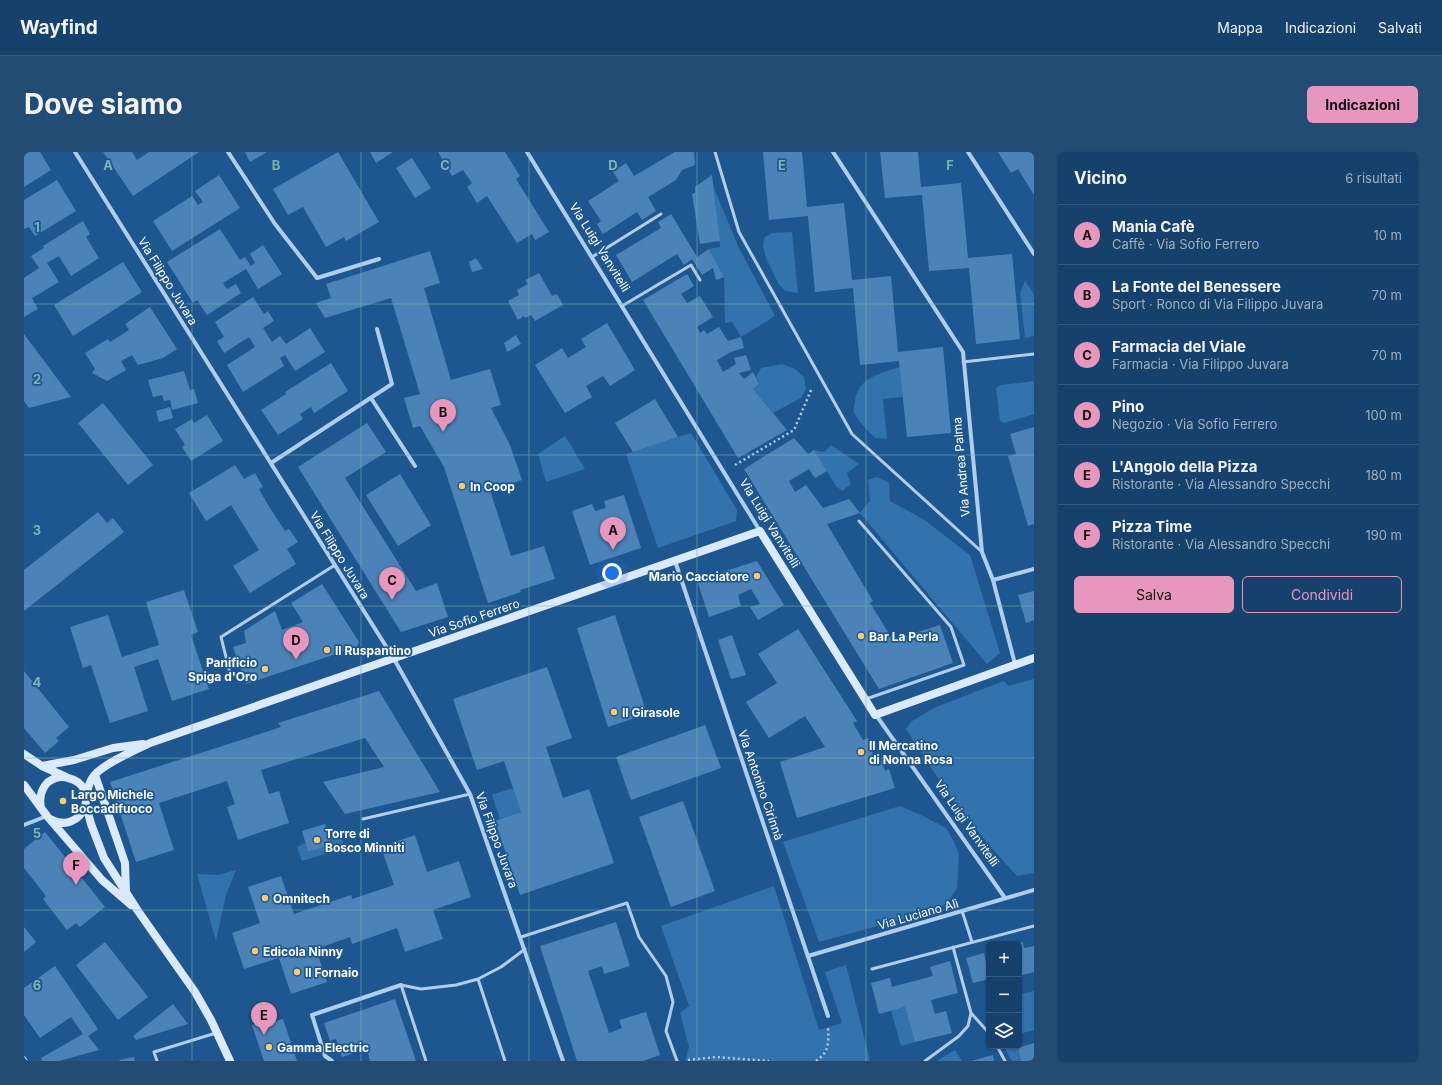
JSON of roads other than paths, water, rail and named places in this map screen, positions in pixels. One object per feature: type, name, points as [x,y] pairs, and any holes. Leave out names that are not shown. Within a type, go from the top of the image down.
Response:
[{"type":"street","name":"Via Filippo Juvara","points":[[75,152],[394,659],[470,794],[563,1061]]},
{"type":"street","points":[[228,152],[275,224],[317,278],[379,259]]},
{"type":"street","name":"Via Luigi Vanvitelli","points":[[527,152],[760,531],[875,714],[1005,898]]},
{"type":"street","name":"Via Andrea Palma","points":[[833,152],[963,352],[982,552],[993,580],[1015,664]]},
{"type":"street","points":[[968,152],[1034,254]]},
{"type":"street","points":[[271,463],[392,384],[377,329]]},
{"type":"street","points":[[371,398],[415,466]]},
{"type":"street","name":"Via Sofio Ferrero","points":[[150,743],[760,531]]},
{"type":"street","name":"Via Antonino Cirinnà","points":[[675,560],[828,1016]]},
{"type":"street","points":[[993,580],[1034,569]]},
{"type":"street","points":[[875,714],[1034,658]]},
{"type":"street","points":[[42,766],[74,760],[113,748],[150,743]]},
{"type":"street","points":[[150,743],[113,762],[92,778],[86,795],[86,805],[90,824],[104,858],[138,911],[195,992],[230,1061]]},
{"type":"street","points":[[24,754],[42,766],[76,781],[86,795]]},
{"type":"street","points":[[42,808],[40,800],[42,791],[50,780],[67,764],[74,760]]},
{"type":"street","points":[[95,775],[125,863],[126,892]]},
{"type":"street","points":[[50,780],[66,777]]},
{"type":"street","points":[[24,785],[48,817],[102,880],[138,911]]},
{"type":"street","points":[[24,825],[48,817],[59,823],[71,822],[80,815],[86,805]]},
{"type":"street","name":"Via Luciano Alì","points":[[808,956],[1034,890]]},
{"type":"street","points":[[332,1061],[325,1056],[312,1015],[401,985]]},
{"type":"lane","points":[[715,152],[739,232],[852,434],[982,552]]},
{"type":"lane","points":[[592,257],[661,214]]},
{"type":"lane","points":[[622,306],[691,266],[700,280]]},
{"type":"lane","points":[[963,362],[1034,354]]},
{"type":"lane","points":[[859,521],[951,628],[964,665],[866,699]]},
{"type":"lane","points":[[231,677],[221,638],[335,566]]},
{"type":"lane","points":[[363,820],[470,794]]},
{"type":"lane","points":[[521,937],[627,903],[639,938],[666,976],[673,1002],[666,1031],[676,1061]]},
{"type":"lane","points":[[962,911],[972,942]]},
{"type":"lane","points":[[872,970],[1034,926]]},
{"type":"lane","points":[[953,947],[971,1013],[986,1030]]},
{"type":"lane","points":[[426,1061],[401,985],[422,989],[456,985],[478,979],[501,967],[525,949]]},
{"type":"lane","points":[[478,979],[505,1061]]},
{"type":"lane","points":[[925,1061],[959,1036],[968,1026],[971,1013]]},
{"type":"lane","points":[[157,1061],[154,1052],[217,1033]]},
{"type":"lane","points":[[999,1049],[1005,1061]]},
{"type":"place","name":"La Fonte del Benessere","points":[[443,432]]},
{"type":"place","name":"In Coop","points":[[462,486]]},
{"type":"place","name":"Mania Cafè","points":[[613,550]]},
{"type":"place","name":"Mario Cacciatore","points":[[757,576]]},
{"type":"place","name":"Farmacia del Viale","points":[[392,600]]},
{"type":"place","name":"Bar La Perla","points":[[861,636]]},
{"type":"place","name":"Il Ruspantino","points":[[327,650]]},
{"type":"place","name":"Pino","points":[[296,660]]},
{"type":"place","name":"Panificio Spiga d'Oro","points":[[265,669]]},
{"type":"place","name":"Il Girasole","points":[[614,712]]},
{"type":"place","name":"Il Mercatino di Nonna Rosa","points":[[861,752]]},
{"type":"place","name":"Largo Michele Boccadifuoco","points":[[63,801]]},
{"type":"place","name":"Torre di Bosco Minniti","points":[[317,840]]},
{"type":"place","name":"Pizza Time","points":[[76,885]]},
{"type":"place","name":"Omnitech","points":[[265,898]]},
{"type":"place","name":"Edicola Ninny","points":[[255,951]]},
{"type":"place","name":"Il Fornaio","points":[[297,972]]},
{"type":"place","name":"L'Angolo della Pizza","points":[[264,1035]]},
{"type":"place","name":"Gamma Electric","points":[[269,1047]]}]
